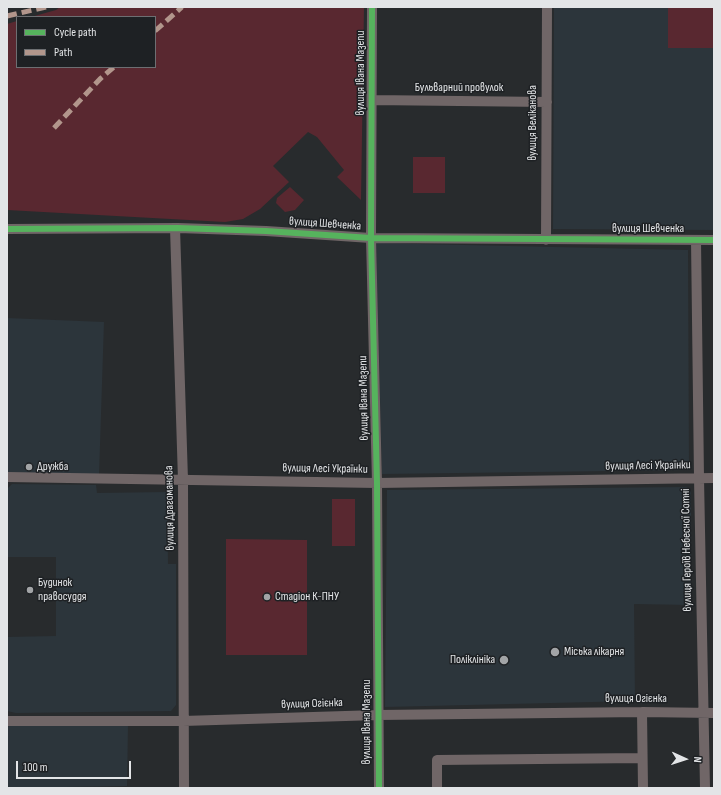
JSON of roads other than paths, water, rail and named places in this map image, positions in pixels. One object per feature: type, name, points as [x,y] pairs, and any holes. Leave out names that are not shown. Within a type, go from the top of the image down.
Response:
[{"type":"street","name":"вулиця Івана Мазепи","points":[[372,7],[371,238],[377,483],[379,788]]},
{"type":"street","name":"вулиця Веліканова","points":[[546,240],[547,7]]},
{"type":"street","name":"Бульварний провулок","points":[[372,100],[546,102]]},
{"type":"street","name":"вулиця Шевченка","points":[[7,229],[175,228],[266,231],[371,238],[714,240]]},
{"type":"street","name":"вулиця Драгоманова","points":[[175,228],[183,480],[184,788]]},
{"type":"street","name":"вулиця Героїв Небесної Сотні","points":[[696,240],[705,788]]},
{"type":"street","name":"вулиця Лесі Українки","points":[[7,477],[377,483],[714,478]]},
{"type":"street","name":"вулиця Огієнка","points":[[7,721],[183,721],[378,715],[642,712],[714,713]]},
{"type":"street","points":[[642,712],[643,788]]},
{"type":"street","points":[[437,788],[437,760],[642,758]]},
{"type":"place","name":"Дружба","points":[[29,467]]},
{"type":"place","name":"Будинок правосуддя","points":[[30,590]]},
{"type":"place","name":"Стадіон К-ПНУ","points":[[267,597]]},
{"type":"place","name":"Міська лікарня","points":[[555,652]]},
{"type":"place","name":"Поліклініка","points":[[504,660]]}]
